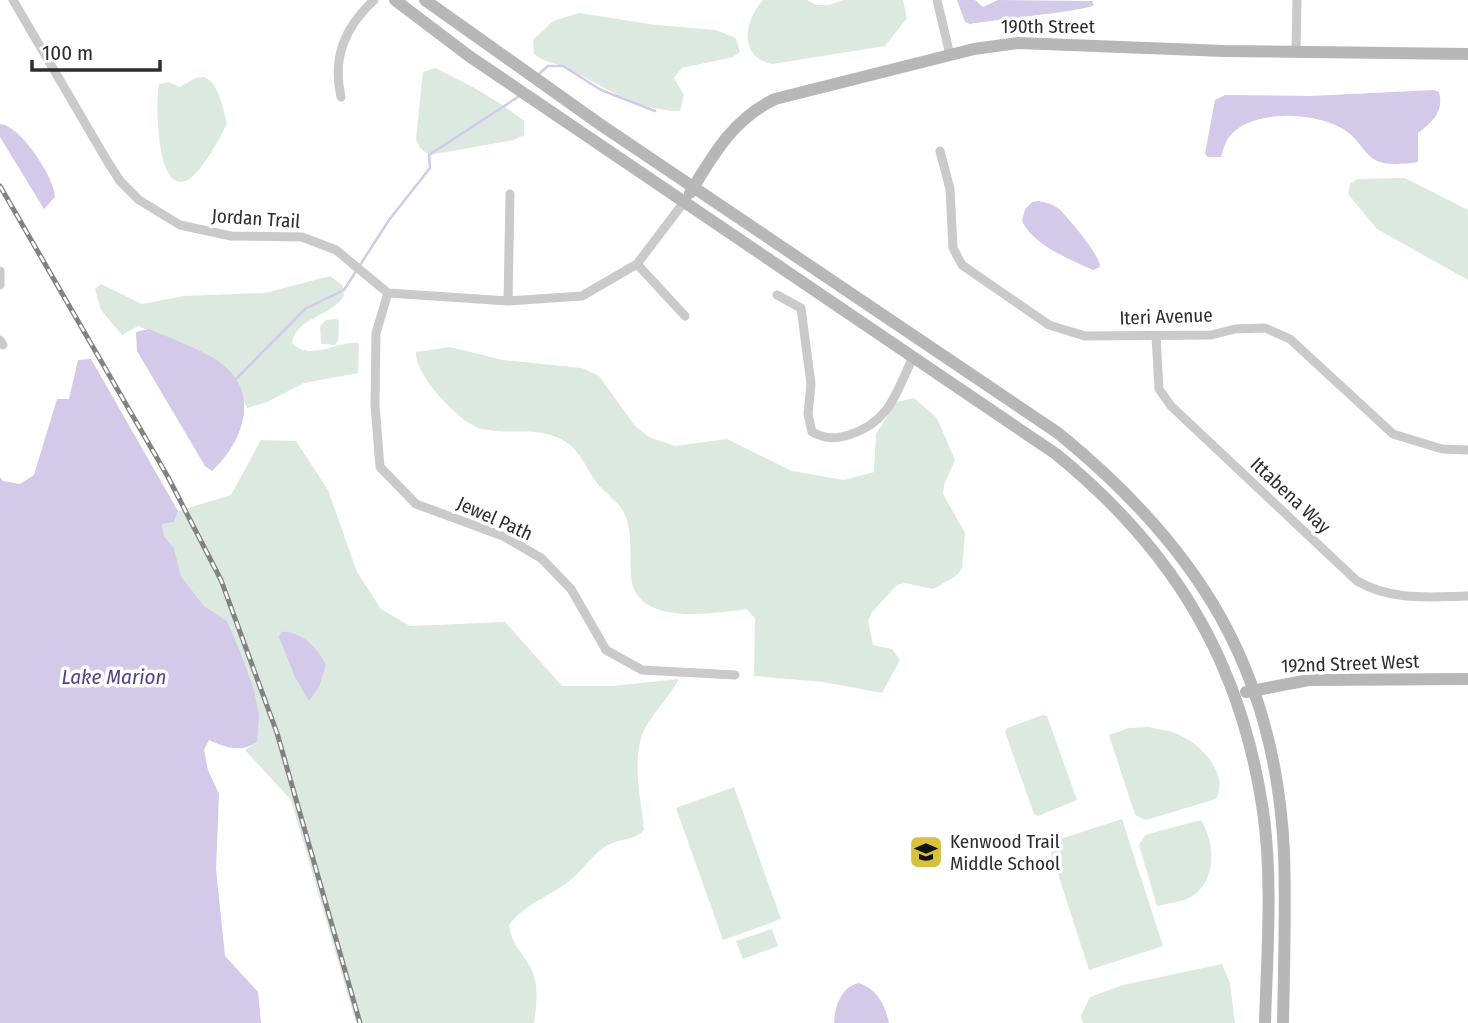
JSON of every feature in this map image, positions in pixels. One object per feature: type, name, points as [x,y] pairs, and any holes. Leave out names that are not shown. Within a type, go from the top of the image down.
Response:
[{"type":"main road","points":[[395,0],[469,56],[1056,454],[1123,514],[1182,588],[1236,695],[1263,813],[1265,1023]]},
{"type":"main road","points":[[425,0],[693,187],[1021,407],[1118,484],[1150,517],[1199,579],[1234,641],[1268,740],[1284,852],[1283,1023]]},
{"type":"main road","name":"190th Street","points":[[684,202],[731,131],[760,106],[775,99],[994,46],[1045,43],[1296,52],[1468,54]]},
{"type":"main road","name":"192nd Street West","points":[[1236,695],[1309,680],[1468,679]]},
{"type":"street","name":"Jordan Trail","points":[[13,0],[106,159],[120,181],[139,200],[180,225],[204,232],[302,237],[336,250],[388,292]]},
{"type":"street","points":[[341,97],[337,77],[344,38],[358,15],[374,0]]},
{"type":"street","points":[[937,0],[950,55]]},
{"type":"street","points":[[1296,52],[1297,0]]},
{"type":"street","name":"Iteri Avenue","points":[[940,151],[950,189],[953,247],[969,271],[1049,325],[1085,336],[1211,335],[1235,329],[1265,328],[1290,339],[1392,434],[1442,449],[1468,450]]},
{"type":"street","points":[[508,301],[510,194]]},
{"type":"street","points":[[388,292],[508,301],[582,296],[638,264],[684,202]]},
{"type":"street","points":[[638,264],[685,316]]},
{"type":"street","points":[[0,271],[0,285]]},
{"type":"street","name":"Jewel Path","points":[[388,292],[376,333],[375,405],[380,467],[416,504],[503,536],[541,558],[571,589],[606,650],[642,670],[735,674]]},
{"type":"street","points":[[777,295],[801,308],[811,384],[808,414],[812,432],[825,438],[837,438],[870,428],[892,402],[913,357]]},
{"type":"street","name":"Ittabena Way","points":[[1156,336],[1159,389],[1171,406],[1357,581],[1379,593],[1399,597],[1468,597]]},
{"type":"shaded area","points":[[763,0],[807,0],[816,5],[829,5],[844,0],[903,0],[907,18],[885,46],[772,64],[761,60],[749,46],[752,18]]},
{"type":"shaded area","points":[[579,13],[656,25],[716,30],[736,38],[740,52],[733,57],[682,68],[674,78],[684,95],[680,111],[648,107],[534,54],[533,40],[553,21]]},
{"type":"shaded area","points":[[435,68],[514,113],[524,121],[524,135],[514,140],[429,155],[420,148],[416,139],[423,72]]},
{"type":"shaded area","points":[[204,77],[217,91],[227,123],[204,164],[186,181],[176,181],[168,173],[160,143],[159,84],[168,82],[180,87],[195,78]]},
{"type":"shaded area","points":[[1405,178],[1468,210],[1468,280],[1377,229],[1348,194],[1350,184],[1357,179]]},
{"type":"shaded area","points":[[330,276],[343,286],[344,296],[331,309],[300,328],[292,343],[307,351],[315,351],[359,343],[358,373],[304,383],[267,402],[247,408],[233,375],[215,359],[138,326],[122,335],[101,310],[95,289],[101,284],[142,304],[184,296],[265,293]]},
{"type":"shaded area","points":[[326,320],[339,320],[338,341],[335,345],[321,344],[320,326]]},
{"type":"shaded area","points":[[450,347],[503,360],[582,368],[599,376],[635,426],[649,437],[675,446],[727,439],[792,471],[844,480],[874,472],[876,434],[896,402],[914,398],[937,418],[955,460],[943,494],[965,533],[962,568],[956,576],[933,589],[905,583],[897,585],[872,612],[868,621],[873,645],[892,649],[900,660],[882,693],[823,682],[754,676],[755,618],[746,609],[681,614],[650,606],[638,597],[632,583],[629,531],[625,515],[620,506],[597,483],[569,444],[537,432],[482,429],[462,418],[440,397],[422,373],[416,352]]},
{"type":"shaded area","points":[[261,440],[296,441],[328,490],[357,572],[381,609],[410,626],[505,622],[562,686],[612,686],[679,679],[642,735],[638,775],[644,830],[636,836],[605,847],[570,880],[525,910],[509,925],[513,940],[535,979],[537,998],[534,1023],[356,1023],[291,800],[245,750],[257,742],[227,621],[204,606],[181,576],[174,548],[164,536],[162,523],[174,522],[178,511],[231,495]]},
{"type":"shaded area","points":[[1043,715],[1047,716],[1077,800],[1038,816],[1034,814],[1005,732],[1007,728]]},
{"type":"shaded area","points":[[1148,727],[1184,737],[1202,751],[1216,769],[1219,779],[1216,799],[1146,820],[1135,815],[1109,735],[1129,728]]},
{"type":"shaded area","points":[[734,787],[781,919],[723,940],[676,808]]},
{"type":"shaded area","points":[[1122,819],[1163,946],[1089,970],[1048,843]]},
{"type":"shaded area","points":[[1201,820],[1211,848],[1207,878],[1194,895],[1157,906],[1139,845],[1145,835]]},
{"type":"shaded area","points":[[772,929],[778,946],[743,959],[736,941]]},
{"type":"shaded area","points":[[1222,964],[1230,983],[1235,1023],[1083,1023],[1081,1016],[1090,997],[1123,985]]},
{"type":"water","points":[[957,0],[975,0],[983,7],[998,0],[1092,1],[1094,5],[970,24],[965,22]]},
{"type":"water","points":[[1434,90],[1439,92],[1439,111],[1418,133],[1418,162],[1379,162],[1349,133],[1337,126],[1305,117],[1288,116],[1270,117],[1240,127],[1229,137],[1221,157],[1208,157],[1205,154],[1215,100],[1225,95],[1311,96]]},
{"type":"water","points":[[0,124],[17,133],[43,166],[55,197],[44,209],[0,137]]},
{"type":"water","points":[[1038,201],[1063,213],[1090,247],[1100,267],[1093,270],[1084,266],[1043,244],[1027,230],[1022,221],[1025,209],[1032,202]]},
{"type":"water","points":[[149,329],[218,361],[232,373],[240,387],[244,416],[240,431],[233,445],[212,471],[205,466],[137,351],[136,332]]},
{"type":"water","name":"Lake Marion","points":[[91,359],[178,511],[174,522],[162,524],[164,536],[174,548],[181,576],[204,606],[227,621],[254,690],[259,716],[257,742],[233,748],[209,740],[204,750],[208,770],[219,794],[216,869],[225,956],[258,992],[261,1023],[0,1023],[0,477],[3,481],[20,484],[34,475],[57,399],[69,399],[78,360]]},
{"type":"water","points":[[281,632],[302,637],[319,653],[326,665],[319,687],[309,701],[295,677],[279,637]]},
{"type":"water","points":[[859,983],[880,999],[889,1023],[834,1023],[843,993]]},
{"type":"waterway","points":[[537,76],[548,66],[563,66],[601,90],[655,111]]},
{"type":"waterway","points":[[236,379],[305,309],[344,290],[389,220],[430,168],[429,155],[518,97]]},
{"type":"railway","points":[[0,186],[168,477],[221,580],[277,733],[360,1023]]},
{"type":"place","name":"Kenwood Trail Middle School","points":[[926,852]]}]
